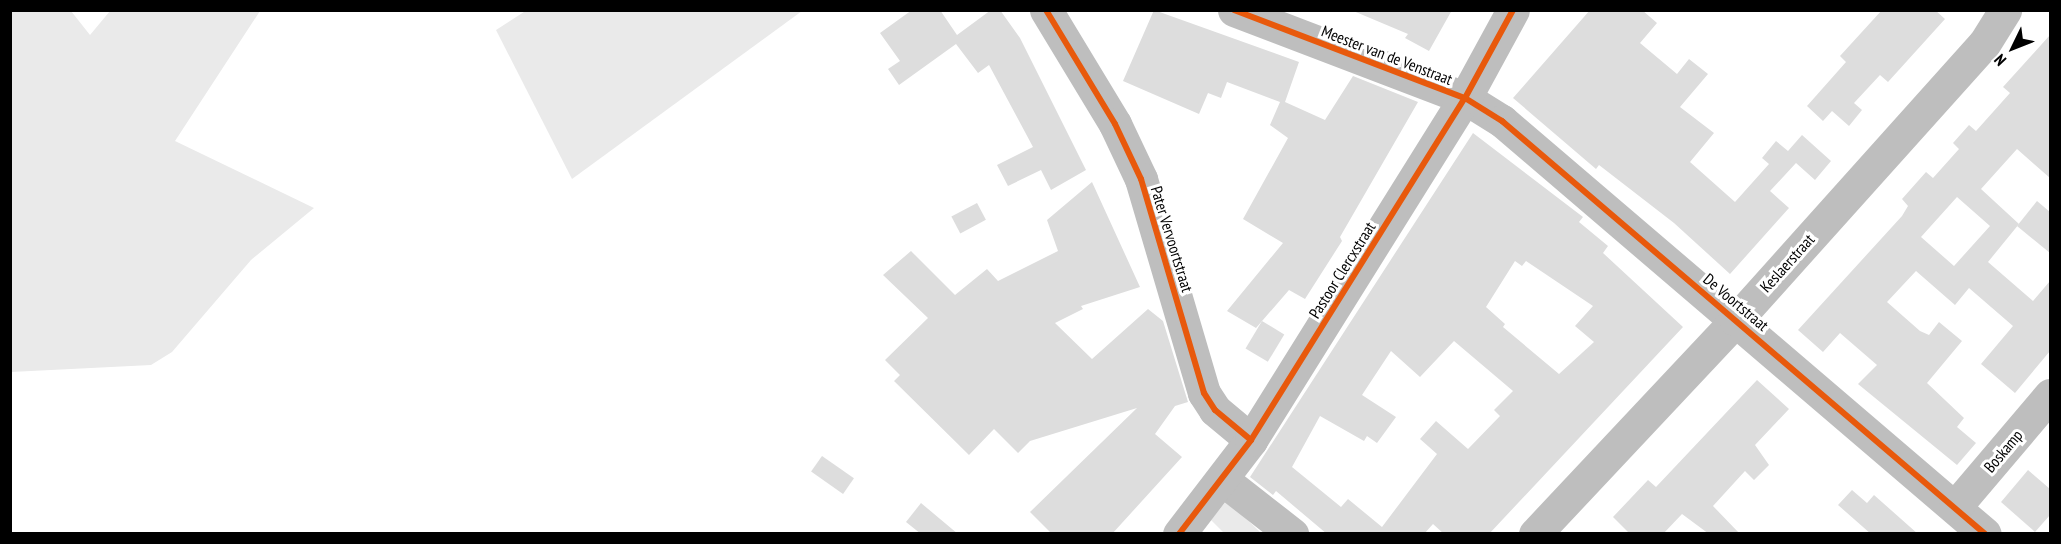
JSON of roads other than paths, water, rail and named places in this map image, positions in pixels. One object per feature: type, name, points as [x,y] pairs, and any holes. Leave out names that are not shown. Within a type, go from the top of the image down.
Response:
[{"type":"street","name":"Pater Vervoortstraat","points":[[1046,10],[1115,124],[1140,179],[1204,393],[1215,410],[1251,440]]},
{"type":"street","name":"Meester van de Venstraat","points":[[1234,10],[1465,98]]},
{"type":"street","name":"Pastoor Clercxstraat","points":[[1179,534],[1223,480],[1251,440],[1465,98],[1512,10]]},
{"type":"street","name":"Keslaerstraat","points":[[1535,534],[1736,320],[1984,44],[2005,10]]},
{"type":"street","name":"De Voortstraat","points":[[1465,98],[1502,121],[1985,534]]},
{"type":"street","name":"Boskamp","points":[[1955,507],[2050,395]]},
{"type":"street","points":[[1223,480],[1292,534]]}]
